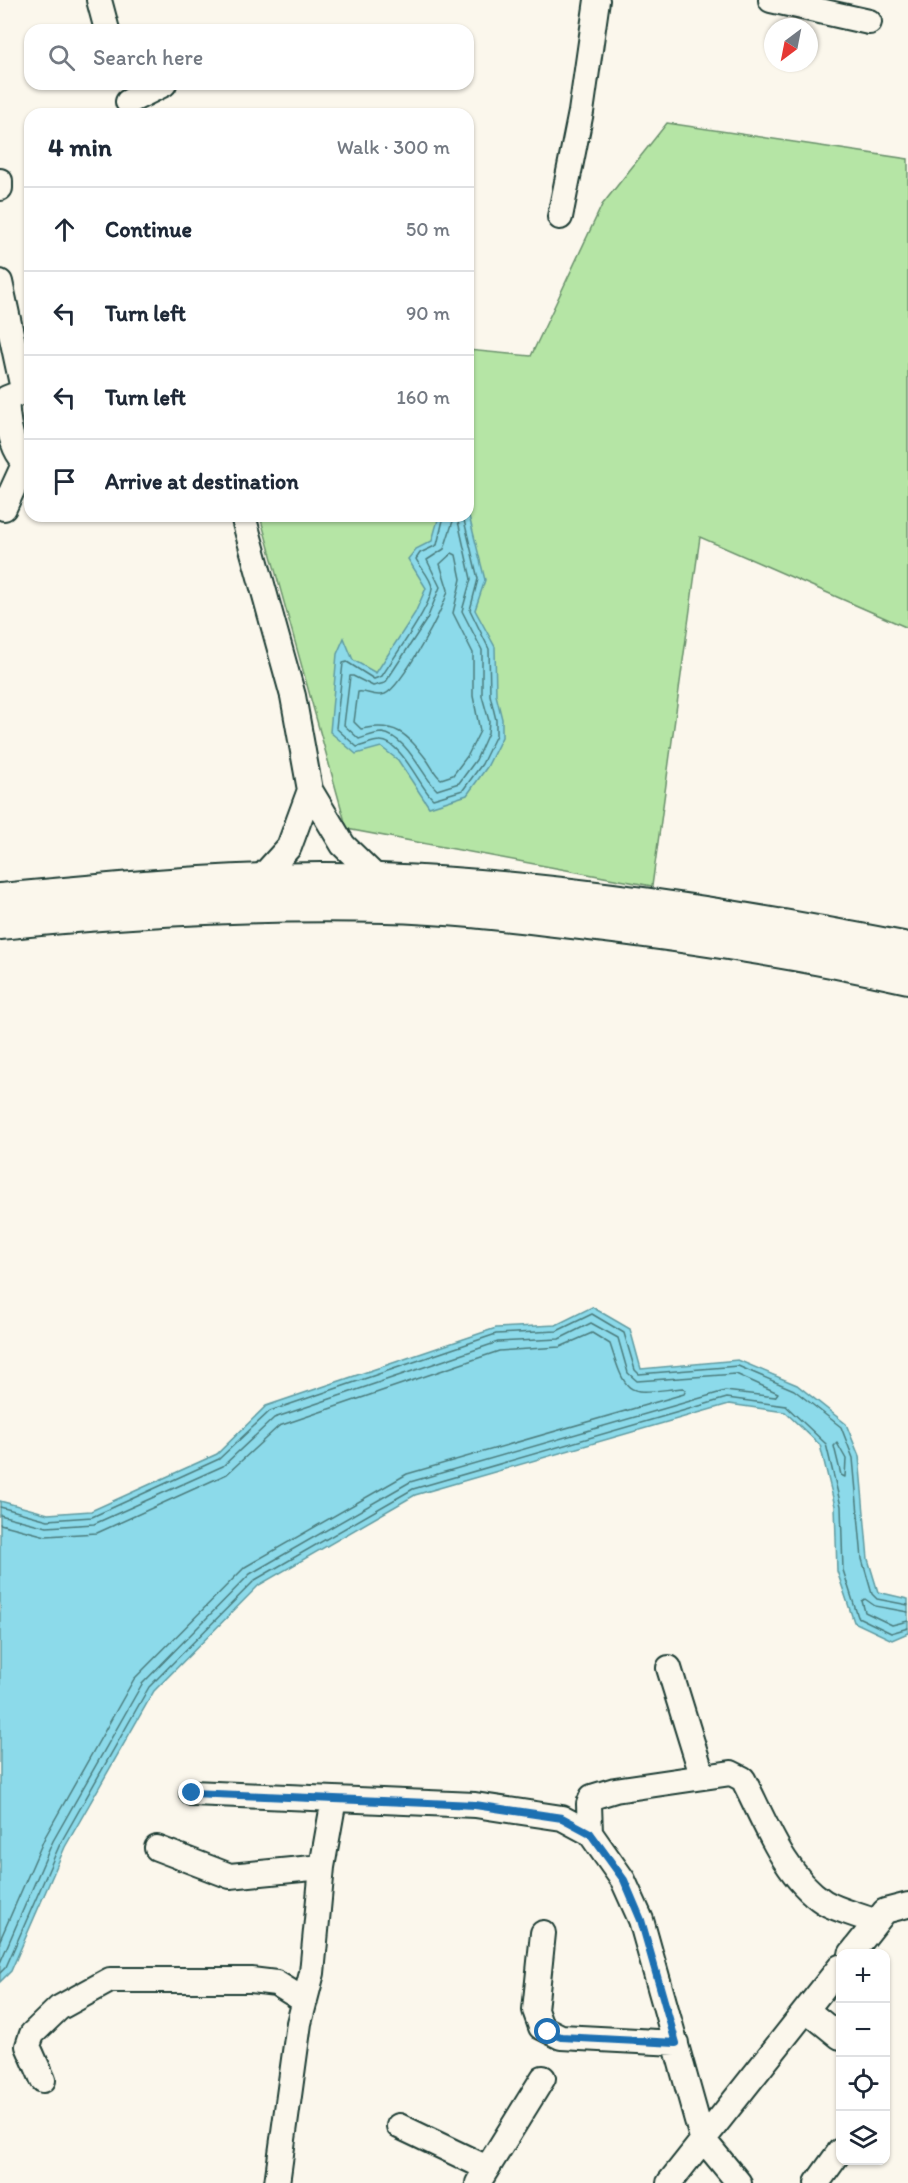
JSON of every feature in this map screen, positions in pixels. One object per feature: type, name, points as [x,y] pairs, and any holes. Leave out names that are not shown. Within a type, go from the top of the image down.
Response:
[{"type":"main road","points":[[0,899],[187,881],[378,879],[490,885],[688,909],[908,948]]},
{"type":"main road","points":[[0,924],[83,915],[191,909],[387,907],[521,917],[670,934],[908,978]]},
{"type":"street","points":[[99,0],[105,24]]},
{"type":"street","points":[[560,217],[581,112],[597,0]]},
{"type":"street","points":[[771,0],[869,22]]},
{"type":"street","points":[[127,100],[150,90]]},
{"type":"street","points":[[0,181],[0,188]]},
{"type":"street","points":[[0,282],[24,377]]},
{"type":"street","points":[[24,390],[7,398],[5,412],[18,453],[24,459]]},
{"type":"street","points":[[4,508],[24,470]]},
{"type":"street","points":[[245,522],[293,696],[310,790],[343,845],[378,879]]},
{"type":"street","points":[[260,879],[289,847],[310,790]]},
{"type":"street","points":[[669,1668],[702,1775]]},
{"type":"street","points":[[590,1833],[588,1804],[592,1797],[608,1791],[702,1775],[731,1773],[743,1779],[787,1861],[804,1886],[825,1902],[876,1922]]},
{"type":"street","points":[[192,1793],[475,1805],[562,1818],[590,1833],[624,1880],[641,1920],[702,2138],[739,2183]]},
{"type":"street","points":[[277,2183],[298,2023],[312,1973],[322,1867],[334,1799]]},
{"type":"street","points":[[157,1848],[230,1876],[322,1867]]},
{"type":"street","points":[[853,1949],[885,1911],[908,1905]]},
{"type":"street","points":[[543,1933],[535,2010],[541,2027],[561,2037],[676,2043]]},
{"type":"street","points":[[669,2183],[702,2138],[808,2011],[836,1972]]},
{"type":"street","points":[[43,2080],[28,2046],[32,2034],[59,2008],[110,1980],[251,1980],[276,1983],[304,2001]]},
{"type":"street","points":[[808,2011],[836,2034]]},
{"type":"street","points":[[399,2126],[482,2175],[543,2078]]},
{"type":"street","points":[[817,2183],[836,2157]]},
{"type":"green space","points":[[667,123],[908,159],[908,628],[700,537],[652,886],[347,829],[262,522],[474,522],[474,351],[531,356],[602,205]]},
{"type":"water","points":[[437,522],[470,522],[485,580],[475,610],[495,647],[496,695],[502,719],[502,737],[487,767],[467,795],[429,807],[398,760],[381,747],[356,754],[330,732],[337,654],[344,638],[353,660],[376,673],[415,613],[426,588],[408,559],[416,549],[432,541]]},
{"type":"water","points":[[592,1307],[630,1329],[641,1369],[738,1360],[797,1385],[846,1424],[859,1456],[868,1559],[878,1592],[908,1599],[908,1633],[892,1640],[854,1622],[837,1571],[835,1506],[820,1445],[785,1412],[729,1404],[415,1495],[259,1585],[154,1691],[65,1847],[11,1971],[0,1982],[0,1501],[48,1514],[91,1511],[217,1454],[266,1406],[496,1328],[556,1325]]},
{"type":"route","points":[[192,1793],[475,1805],[562,1818],[590,1833],[624,1880],[641,1920],[660,1994],[676,2043],[561,2037],[548,2032]]}]
